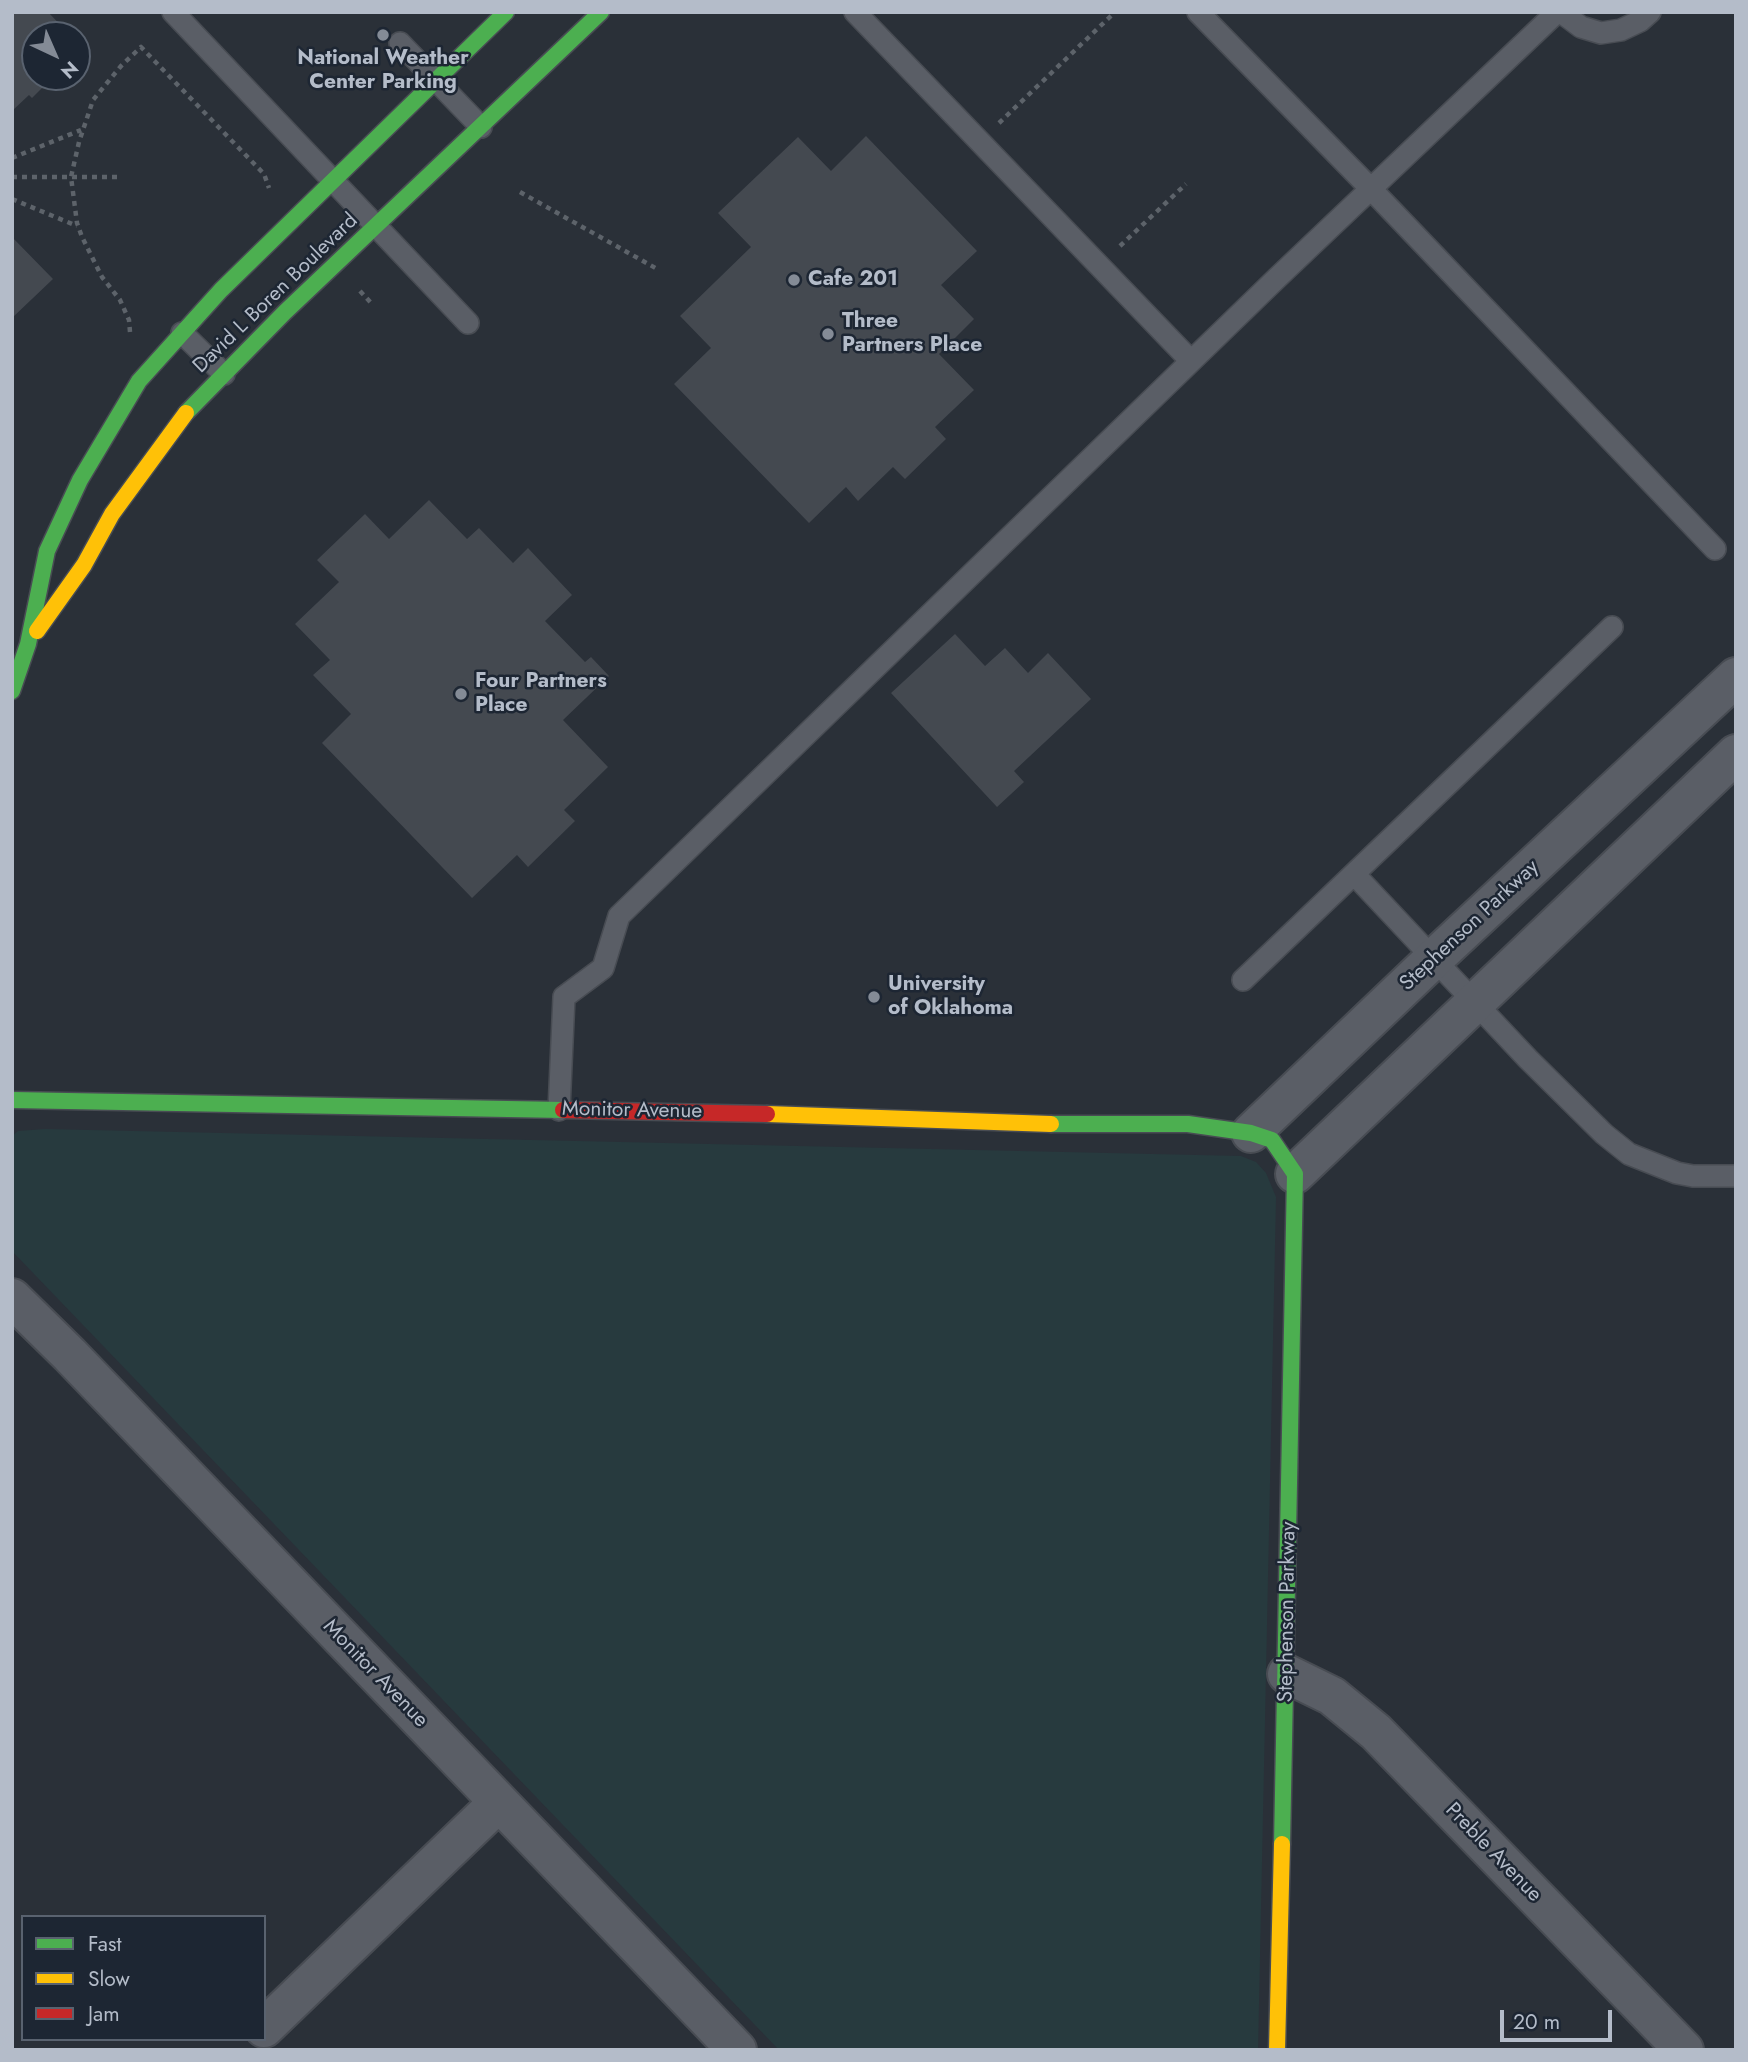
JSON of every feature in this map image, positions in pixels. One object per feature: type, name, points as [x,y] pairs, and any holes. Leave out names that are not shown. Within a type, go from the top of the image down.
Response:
[{"type":"street","name":"David L Boren Boulevard","points":[[12,691],[27,644],[47,551],[80,480],[139,382],[221,290],[506,12]]},
{"type":"street","name":"David L Boren Boulevard","points":[[27,644],[84,565],[112,514],[187,411],[375,226],[601,12]]},
{"type":"street","name":"Stephenson Parkway","points":[[1251,1133],[1736,677]]},
{"type":"street","points":[[1251,1133],[1272,1140],[1295,1174],[1736,754]]},
{"type":"street","name":"Monitor Avenue","points":[[12,1100],[788,1114],[1064,1124],[1188,1124],[1251,1133]]},
{"type":"street","name":"Stephenson Parkway","points":[[1277,2050],[1287,1674],[1295,1174]]},
{"type":"street","name":"Monitor Avenue","points":[[12,1298],[70,1355],[737,2050]]},
{"type":"street","name":"Preble Avenue","points":[[1287,1674],[1332,1696],[1376,1732],[1684,2050]]},
{"type":"street","points":[[266,2026],[499,1802]]},
{"type":"lane","points":[[173,12],[468,323]]},
{"type":"lane","points":[[855,12],[1191,361]]},
{"type":"lane","points":[[1198,12],[1716,549]]},
{"type":"lane","points":[[559,1110],[564,997],[603,968],[619,916],[1191,361],[1559,12],[1581,27],[1601,33],[1621,30],[1640,21],[1650,12]]},
{"type":"lane","points":[[400,43],[481,127]]},
{"type":"lane","points":[[182,332],[224,374]]},
{"type":"lane","points":[[1243,980],[1612,627]]},
{"type":"lane","points":[[1354,874],[1592,1124],[1629,1154],[1677,1173],[1693,1176],[1736,1176]]},
{"type":"path","points":[[980,142],[1115,12]]},
{"type":"path","points":[[130,340],[129,320],[124,309],[95,265],[78,226],[71,177],[82,130],[93,100],[105,83],[141,47],[264,174],[269,185]]},
{"type":"path","points":[[12,158],[82,130]]},
{"type":"path","points":[[12,177],[118,177]]},
{"type":"path","points":[[1100,265],[1186,184]]},
{"type":"path","points":[[520,192],[659,270]]},
{"type":"path","points":[[12,199],[78,226]]},
{"type":"green space","points":[[45,1129],[1241,1156],[1256,1162],[1266,1173],[1276,1197],[1258,2050],[779,2050],[12,1251],[12,1136],[18,1131]]},
{"type":"building","points":[[12,12],[48,12],[57,21],[21,21],[21,91],[39,91],[32,98],[29,95],[12,111]]},
{"type":"building","name":"Three Partners Place","points":[[866,136],[977,251],[941,285],[974,319],[939,354],[974,390],[935,427],[946,439],[905,479],[893,467],[858,501],[846,487],[809,523],[674,384],[711,348],[680,316],[751,247],[718,213],[798,137],[831,171]]},
{"type":"building","points":[[12,237],[53,279],[12,318]]},
{"type":"building","name":"Four Partners Place","points":[[429,500],[467,539],[479,528],[513,563],[528,548],[572,595],[545,621],[585,662],[591,657],[609,676],[563,720],[608,767],[564,810],[575,821],[528,867],[517,855],[472,898],[322,743],[351,714],[313,675],[330,660],[295,624],[339,582],[317,560],[365,514],[389,539]]},
{"type":"building","points":[[955,634],[985,666],[1005,648],[1028,673],[1048,653],[1091,699],[1014,771],[1024,782],[997,807],[891,693]]},
{"type":"traffic: fast","points":[[12,691],[28,644],[47,551],[80,480],[139,381],[221,290],[506,12]]},
{"type":"traffic: fast","points":[[186,413],[285,312],[601,12]]},
{"type":"traffic: fast","points":[[12,1100],[563,1110]]},
{"type":"traffic: fast","points":[[1051,1124],[1188,1124],[1251,1133],[1272,1140],[1295,1174],[1282,1844]]},
{"type":"traffic: slow","points":[[37,631],[84,565],[112,514],[186,413]]},
{"type":"traffic: slow","points":[[767,1114],[1051,1124]]},
{"type":"traffic: slow","points":[[1277,2050],[1282,1844]]},
{"type":"traffic: jam","points":[[563,1110],[767,1114]]},
{"type":"place","name":"National Weather Center Parking","points":[[383,35]]},
{"type":"place","name":"Cafe 201","points":[[794,280]]},
{"type":"place","name":"Three Partners Place","points":[[828,334]]},
{"type":"place","name":"Four Partners Place","points":[[461,694]]},
{"type":"place","name":"University of Oklahoma","points":[[874,997]]}]
